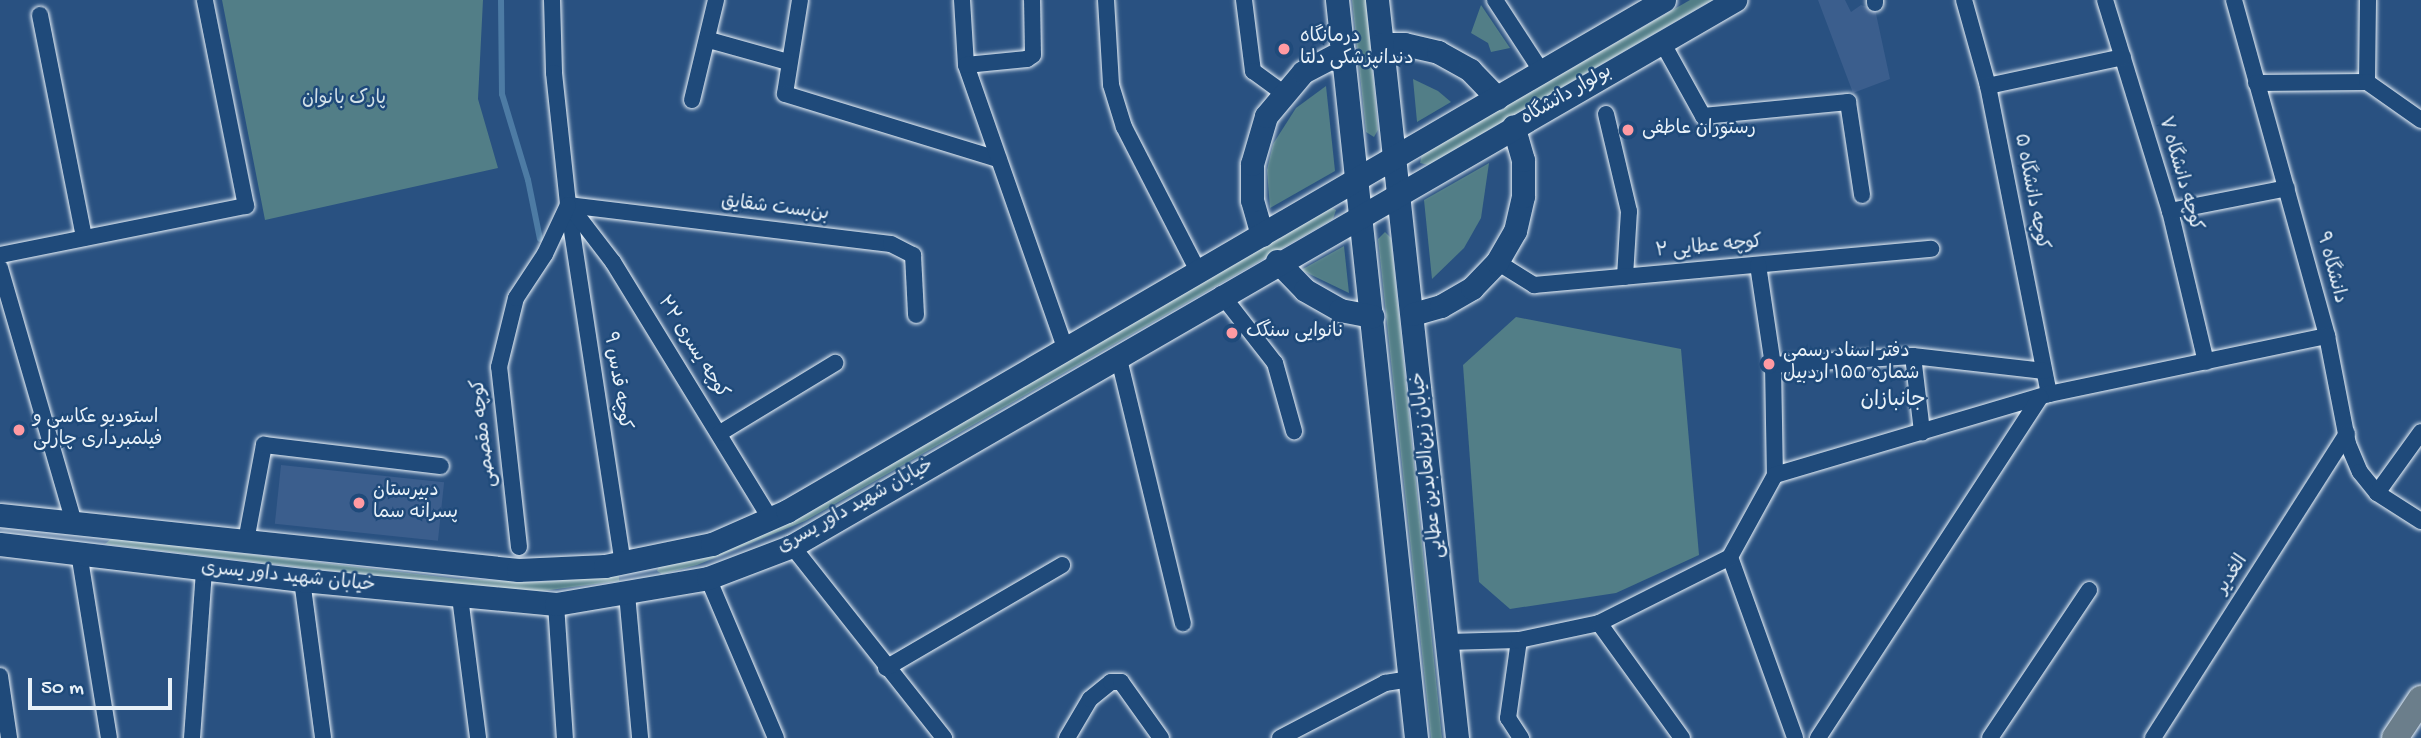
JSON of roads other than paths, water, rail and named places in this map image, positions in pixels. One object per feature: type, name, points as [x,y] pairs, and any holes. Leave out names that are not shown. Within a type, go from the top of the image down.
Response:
[{"type":"main road","points":[[1337,0],[1416,738]]},
{"type":"main road","name":"خیابان زین‌العابدین عطایی","points":[[1377,0],[1457,738]]},
{"type":"main road","name":"بولوار دانشگاه","points":[[1357,180],[1664,0]]},
{"type":"main road","name":"بولوار دانشگاه","points":[[1361,214],[1735,0]]},
{"type":"main road","points":[[1382,44],[1438,52],[1470,70],[1497,98]]},
{"type":"main road","points":[[1262,235],[1252,200],[1252,164],[1263,123],[1283,93],[1303,72],[1343,51]]},
{"type":"main road","points":[[1413,314],[1441,306],[1472,288],[1497,262],[1515,231],[1524,196],[1523,160],[1513,126]]},
{"type":"main road","name":"خیابان شهید داور یسری","points":[[0,515],[480,568],[552,570],[623,563],[712,544],[771,520],[1357,180]]},
{"type":"main road","name":"خیابان شهید داور یسری","points":[[0,544],[204,570],[460,597],[555,604],[627,594],[708,578],[792,546],[1361,214]]},
{"type":"main road","points":[[1277,261],[1306,290],[1340,310],[1372,316]]},
{"type":"main road","points":[[74,523],[79,553]]},
{"type":"main road","points":[[623,563],[627,594]]},
{"type":"main road","points":[[2395,738],[2421,699]]},
{"type":"street","points":[[0,255],[246,206],[205,0]]},
{"type":"street","name":"کوچه قدس ۹","points":[[552,0],[554,73],[569,205],[623,563]]},
{"type":"street","points":[[692,100],[709,40],[716,0]]},
{"type":"street","points":[[800,0],[785,94],[998,159]]},
{"type":"street","points":[[962,0],[966,65],[1066,351]]},
{"type":"street","points":[[966,65],[1033,55],[1032,0]]},
{"type":"street","points":[[1106,0],[1111,85],[1124,127],[1199,273]]},
{"type":"street","points":[[1244,0],[1253,71],[1283,93]]},
{"type":"street","points":[[1496,0],[1542,72]]},
{"type":"street","name":"کوچه دانشگاه ۵","points":[[1964,0],[1988,86],[2044,371],[2044,396]]},
{"type":"street","name":"کوچه دانشگاه ۷","points":[[2105,0],[2170,211],[2206,362]]},
{"type":"street","name":"دانشگاه ۹","points":[[2234,0],[2327,337],[2347,434],[2360,472],[2377,493],[2421,520]]},
{"type":"street","points":[[2367,82],[2368,0]]},
{"type":"street","points":[[40,15],[84,238]]},
{"type":"street","points":[[709,40],[788,62]]},
{"type":"street","points":[[1662,42],[1703,116],[1848,102],[1862,195]]},
{"type":"street","points":[[1988,86],[2123,57]]},
{"type":"street","points":[[2256,83],[2367,82],[2421,120]]},
{"type":"street","points":[[1606,114],[1629,211],[1625,277]]},
{"type":"street","points":[[2170,211],[2287,188]]},
{"type":"street","name":"بن‌بست شقایق","points":[[569,205],[898,246],[913,255],[916,315]]},
{"type":"street","name":"کوچه یسری ۲۲","points":[[569,205],[613,262],[771,520]]},
{"type":"street","name":"کوچه مقصصی","points":[[519,547],[499,367],[516,298],[545,254],[569,205]]},
{"type":"street","name":"کوچه عطایی ۲","points":[[1497,262],[1534,285],[1931,249]]},
{"type":"street","points":[[1447,642],[1519,640],[1599,622],[1730,557],[1775,475],[1773,365],[1758,265]]},
{"type":"street","points":[[0,268],[74,523]]},
{"type":"street","points":[[1221,294],[1275,363],[1294,432]]},
{"type":"street","points":[[1775,475],[2044,396],[2327,337]]},
{"type":"street","points":[[1118,355],[1183,623]]},
{"type":"street","points":[[1773,365],[1913,356],[2044,371]]},
{"type":"street","points":[[1913,356],[1922,432]]},
{"type":"street","points":[[720,433],[835,362]]},
{"type":"street","points":[[1818,738],[2044,396]]},
{"type":"street","points":[[2377,493],[2421,432]]},
{"type":"street","name":"الغدیر","points":[[2153,738],[2347,434]]},
{"type":"street","points":[[246,541],[264,445],[441,466]]},
{"type":"street","points":[[792,546],[944,738]]},
{"type":"street","points":[[79,553],[110,738]]},
{"type":"street","points":[[1730,557],[1795,738]]},
{"type":"street","points":[[886,668],[1062,565]]},
{"type":"street","points":[[192,738],[204,570]]},
{"type":"street","points":[[708,578],[776,738]]},
{"type":"street","points":[[302,580],[323,738]]},
{"type":"street","points":[[1990,738],[2089,590]]},
{"type":"street","points":[[627,594],[640,738]]},
{"type":"street","points":[[460,597],[478,738]]},
{"type":"street","points":[[555,604],[565,738]]},
{"type":"street","points":[[1599,622],[1682,738]]},
{"type":"street","points":[[1519,640],[1508,718],[1521,738]]},
{"type":"street","points":[[0,676],[9,738]]},
{"type":"street","points":[[1280,738],[1385,683],[1409,679]]},
{"type":"street","points":[[1067,738],[1090,699],[1111,682],[1121,682],[1160,738]]},
{"type":"waterway","points":[[501,0],[502,94],[528,180],[540,239]]},
{"type":"place","name":"درمانگاه دندانپزشکی دلتا","points":[[1284,49]]},
{"type":"place","name":"رستوران عاطفی","points":[[1628,130]]},
{"type":"place","name":"نانوایی سنگک","points":[[1232,333]]},
{"type":"place","name":"دفتر اسناد رسمی شماره ۱۵۵ اردبیل","points":[[1769,364]]},
{"type":"place","name":"استودیو عکاسی و فیلمبرداری چارلی","points":[[19,430]]},
{"type":"place","name":"دبیرستان پسرانه سما","points":[[359,503]]},
{"type":"district","name":"جانبازان","points":[[1893,402]]},
{"type":"park label","name":"پارک بانوان","points":[[344,100]]}]
